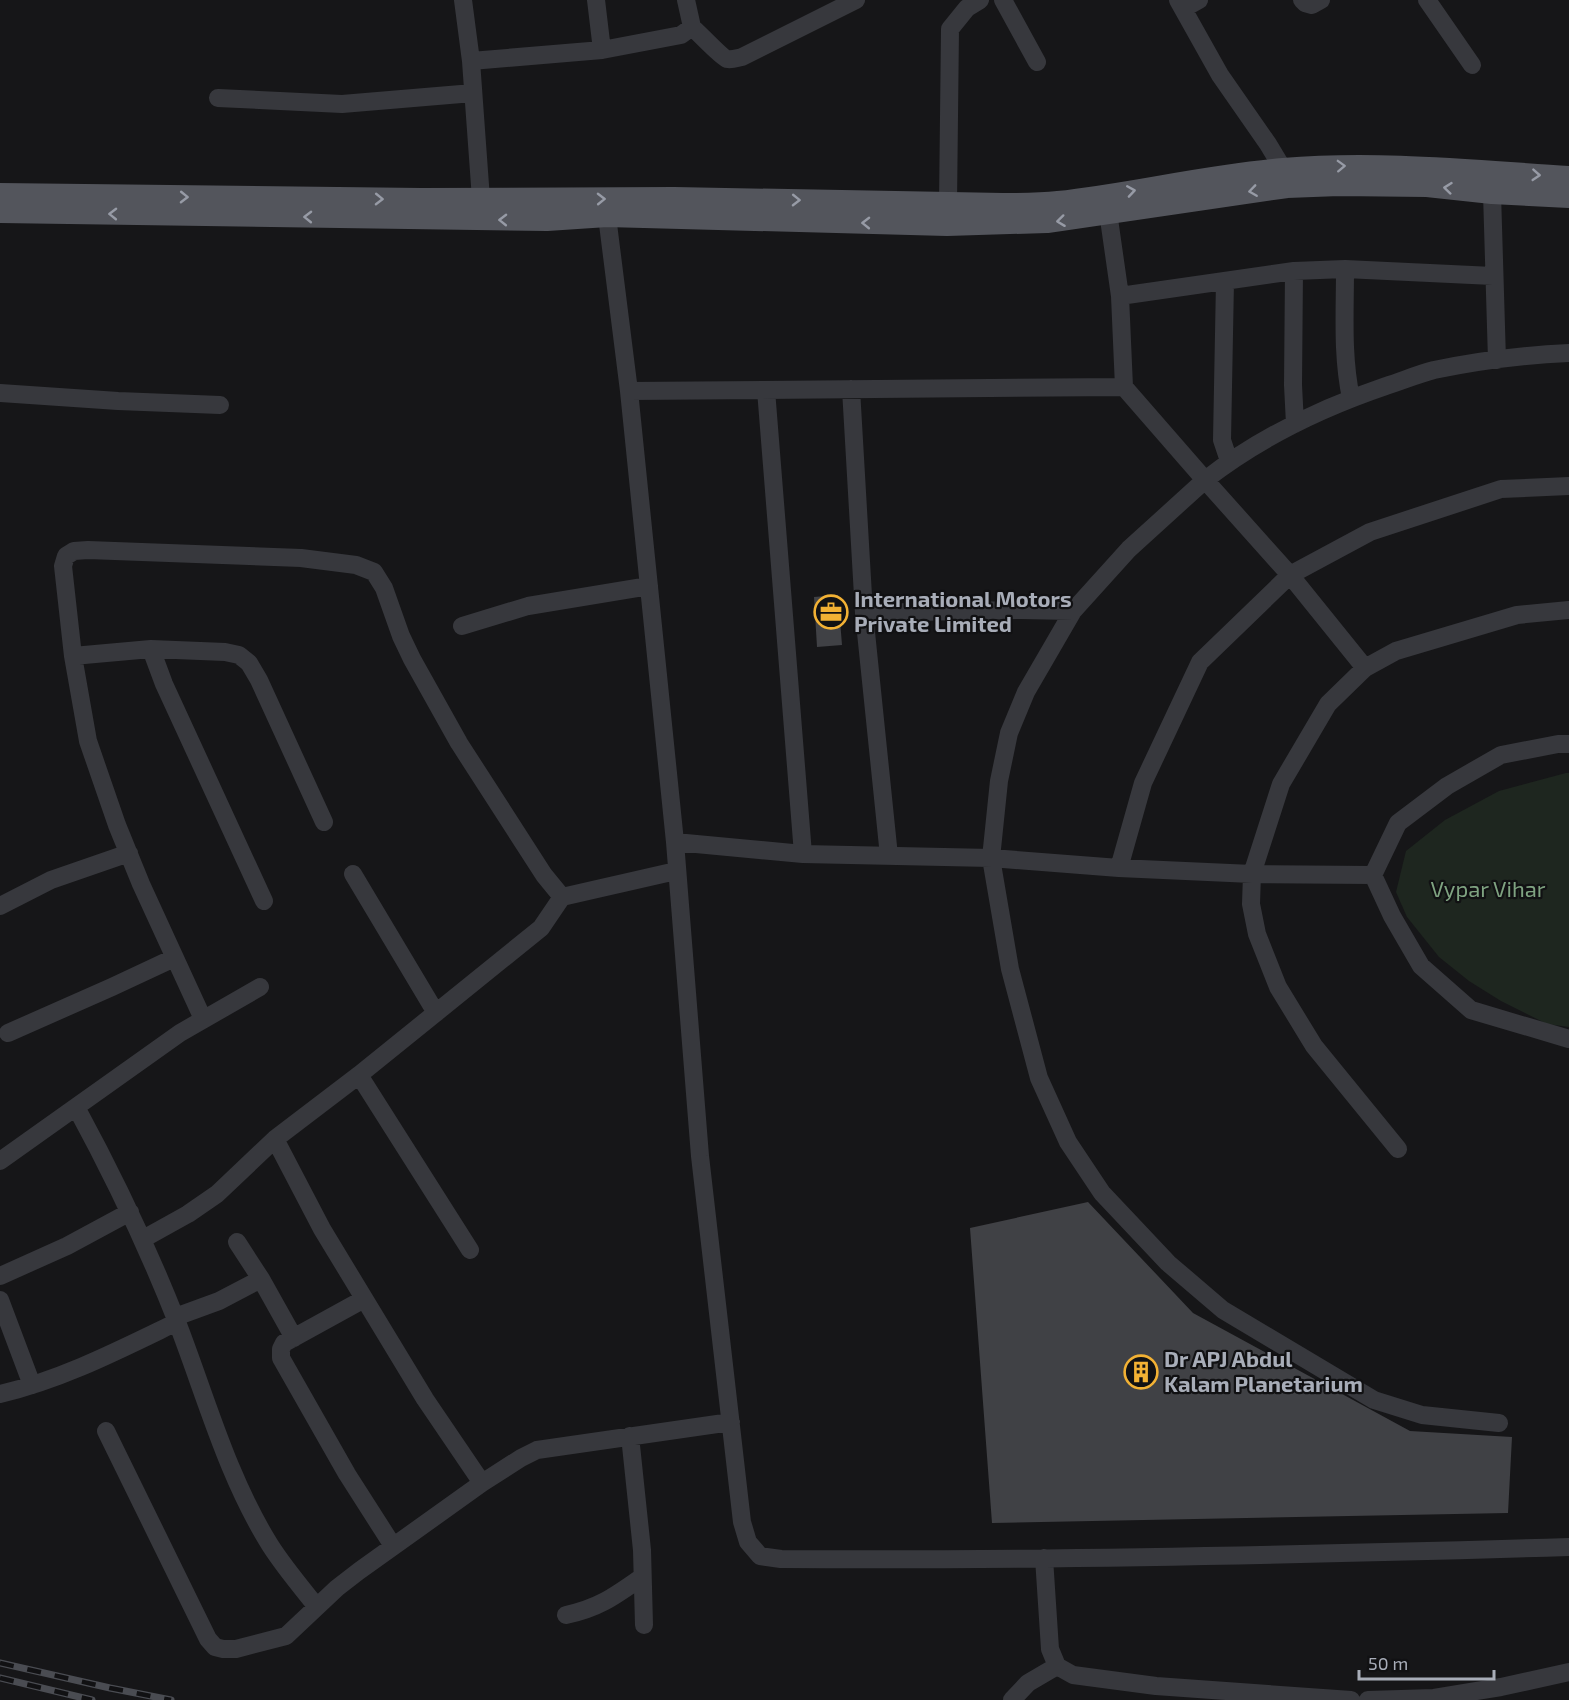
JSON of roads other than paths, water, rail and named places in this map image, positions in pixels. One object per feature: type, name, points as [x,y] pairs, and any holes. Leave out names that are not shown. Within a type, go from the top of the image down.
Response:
[{"type":"main road","points":[[0,194],[482,199],[674,198],[948,204],[1057,202],[1283,169],[1353,166],[1457,169],[1569,177]]},
{"type":"main road","points":[[0,212],[548,220],[607,216],[947,225],[1047,222],[1287,187],[1427,186],[1492,193],[1569,197]]},
{"type":"street","points":[[463,0],[471,61],[482,199]]},
{"type":"street","points":[[597,0],[602,50]]},
{"type":"street","points":[[686,0],[692,27],[725,58],[731,60],[742,57],[856,0]]},
{"type":"street","points":[[948,204],[950,29],[967,8],[980,0]]},
{"type":"street","points":[[1003,0],[1036,62]]},
{"type":"street","points":[[1199,0],[1180,5],[1220,75],[1283,169]]},
{"type":"street","points":[[1302,0],[1312,5],[1322,0]]},
{"type":"street","points":[[1427,0],[1472,65]]},
{"type":"street","points":[[471,61],[602,50],[681,35],[692,27]]},
{"type":"street","points":[[218,98],[342,104],[473,93]]},
{"type":"street","points":[[1492,193],[1497,360]]},
{"type":"street","points":[[1108,212],[1120,296],[1124,387],[1290,575],[1365,668]]},
{"type":"street","points":[[607,216],[629,391],[675,842],[700,1156],[742,1522],[748,1542],[760,1556],[781,1559],[1239,1557],[1569,1547]]},
{"type":"street","points":[[1120,296],[1294,271],[1345,269],[1493,276]]},
{"type":"street","points":[[1345,269],[1344,354],[1351,398]]},
{"type":"street","points":[[1294,271],[1295,424]]},
{"type":"street","points":[[1225,281],[1222,440],[1229,462]]},
{"type":"street","points":[[1500,1423],[1422,1415],[1374,1400],[1223,1310],[1168,1263],[1102,1193],[1068,1142],[1039,1078],[1010,969],[991,858],[999,781],[1010,733],[1026,692],[1073,611],[1129,549],[1205,480],[1229,462],[1295,424],[1351,398],[1431,371],[1527,355],[1569,353]]},
{"type":"street","points":[[629,391],[1124,387]]},
{"type":"street","points":[[851,389],[864,613],[889,856]]},
{"type":"street","points":[[766,390],[803,854]]},
{"type":"street","points":[[0,393],[220,405]]},
{"type":"street","points":[[1119,868],[1143,783],[1200,662],[1290,575],[1370,532],[1501,489],[1569,486]]},
{"type":"street","points":[[203,1018],[174,958],[129,853],[88,741],[73,656],[63,566],[66,556],[74,551],[301,558],[356,565],[374,572],[384,588],[412,659],[459,743],[544,875],[562,897]]},
{"type":"street","points":[[462,626],[528,606],[649,586]]},
{"type":"street","points":[[1398,1149],[1314,1046],[1278,987],[1257,934],[1251,904],[1252,874],[1281,784],[1328,704],[1365,668],[1396,651],[1517,615],[1569,610]]},
{"type":"street","points":[[864,613],[1073,611]]},
{"type":"street","points":[[73,656],[152,649],[225,652],[239,655],[249,663],[259,680],[324,822]]},
{"type":"street","points":[[152,649],[164,684],[264,901]]},
{"type":"street","points":[[1373,875],[1398,823],[1447,786],[1501,755],[1569,744]]},
{"type":"street","points":[[675,842],[803,854],[991,858],[1119,868],[1252,874],[1373,875]]},
{"type":"street","points":[[0,906],[51,880],[129,853]]},
{"type":"street","points":[[143,1239],[188,1214],[217,1194],[243,1166],[275,1138],[359,1075],[542,928],[562,897],[676,871]]},
{"type":"street","points":[[353,874],[436,1013]]},
{"type":"street","points":[[1373,875],[1392,916],[1421,966],[1471,1010],[1569,1039]]},
{"type":"street","points":[[8,1033],[174,958]]},
{"type":"street","points":[[1,1158],[203,1018],[260,987]]},
{"type":"street","points":[[359,1075],[470,1250]]},
{"type":"street","points":[[76,1107],[143,1239],[177,1322],[226,1454],[246,1499],[270,1544],[293,1578],[317,1607]]},
{"type":"street","points":[[275,1138],[322,1229],[425,1399],[482,1483]]},
{"type":"street","points":[[0,1276],[68,1246],[130,1212]]},
{"type":"street","points":[[237,1242],[294,1338]]},
{"type":"street","points":[[177,1322],[178,1316],[219,1301],[261,1280]]},
{"type":"street","points":[[364,1299],[284,1343],[281,1358],[347,1474],[393,1546]]},
{"type":"street","points":[[0,1300],[32,1385]]},
{"type":"street","points":[[0,1394],[82,1368],[177,1322]]},
{"type":"street","points":[[106,1431],[203,1628],[215,1647],[236,1649],[286,1636],[337,1588],[393,1546],[482,1483],[537,1450],[731,1422]]},
{"type":"street","points":[[630,1436],[642,1539],[644,1625]]},
{"type":"street","points":[[1044,1558],[1050,1649],[1057,1666],[1073,1675],[1156,1686],[1351,1700]]},
{"type":"street","points":[[566,1615],[600,1605],[642,1577]]},
{"type":"street","points":[[1011,1700],[1028,1683],[1057,1666]]},
{"type":"street","points":[[1368,1700],[1434,1698],[1501,1687],[1569,1672]]},
{"type":"railway","points":[[0,1663],[171,1700]]},
{"type":"railway","points":[[0,1678],[92,1700]]},
{"type":"place","name":"International Motors Private Limited","points":[[831,612]]},
{"type":"place","name":"Dr APJ Abdul Kalam Planetarium","points":[[1141,1372]]},
{"type":"park label","name":"Vypar Vihar","points":[[1488,889]]}]
